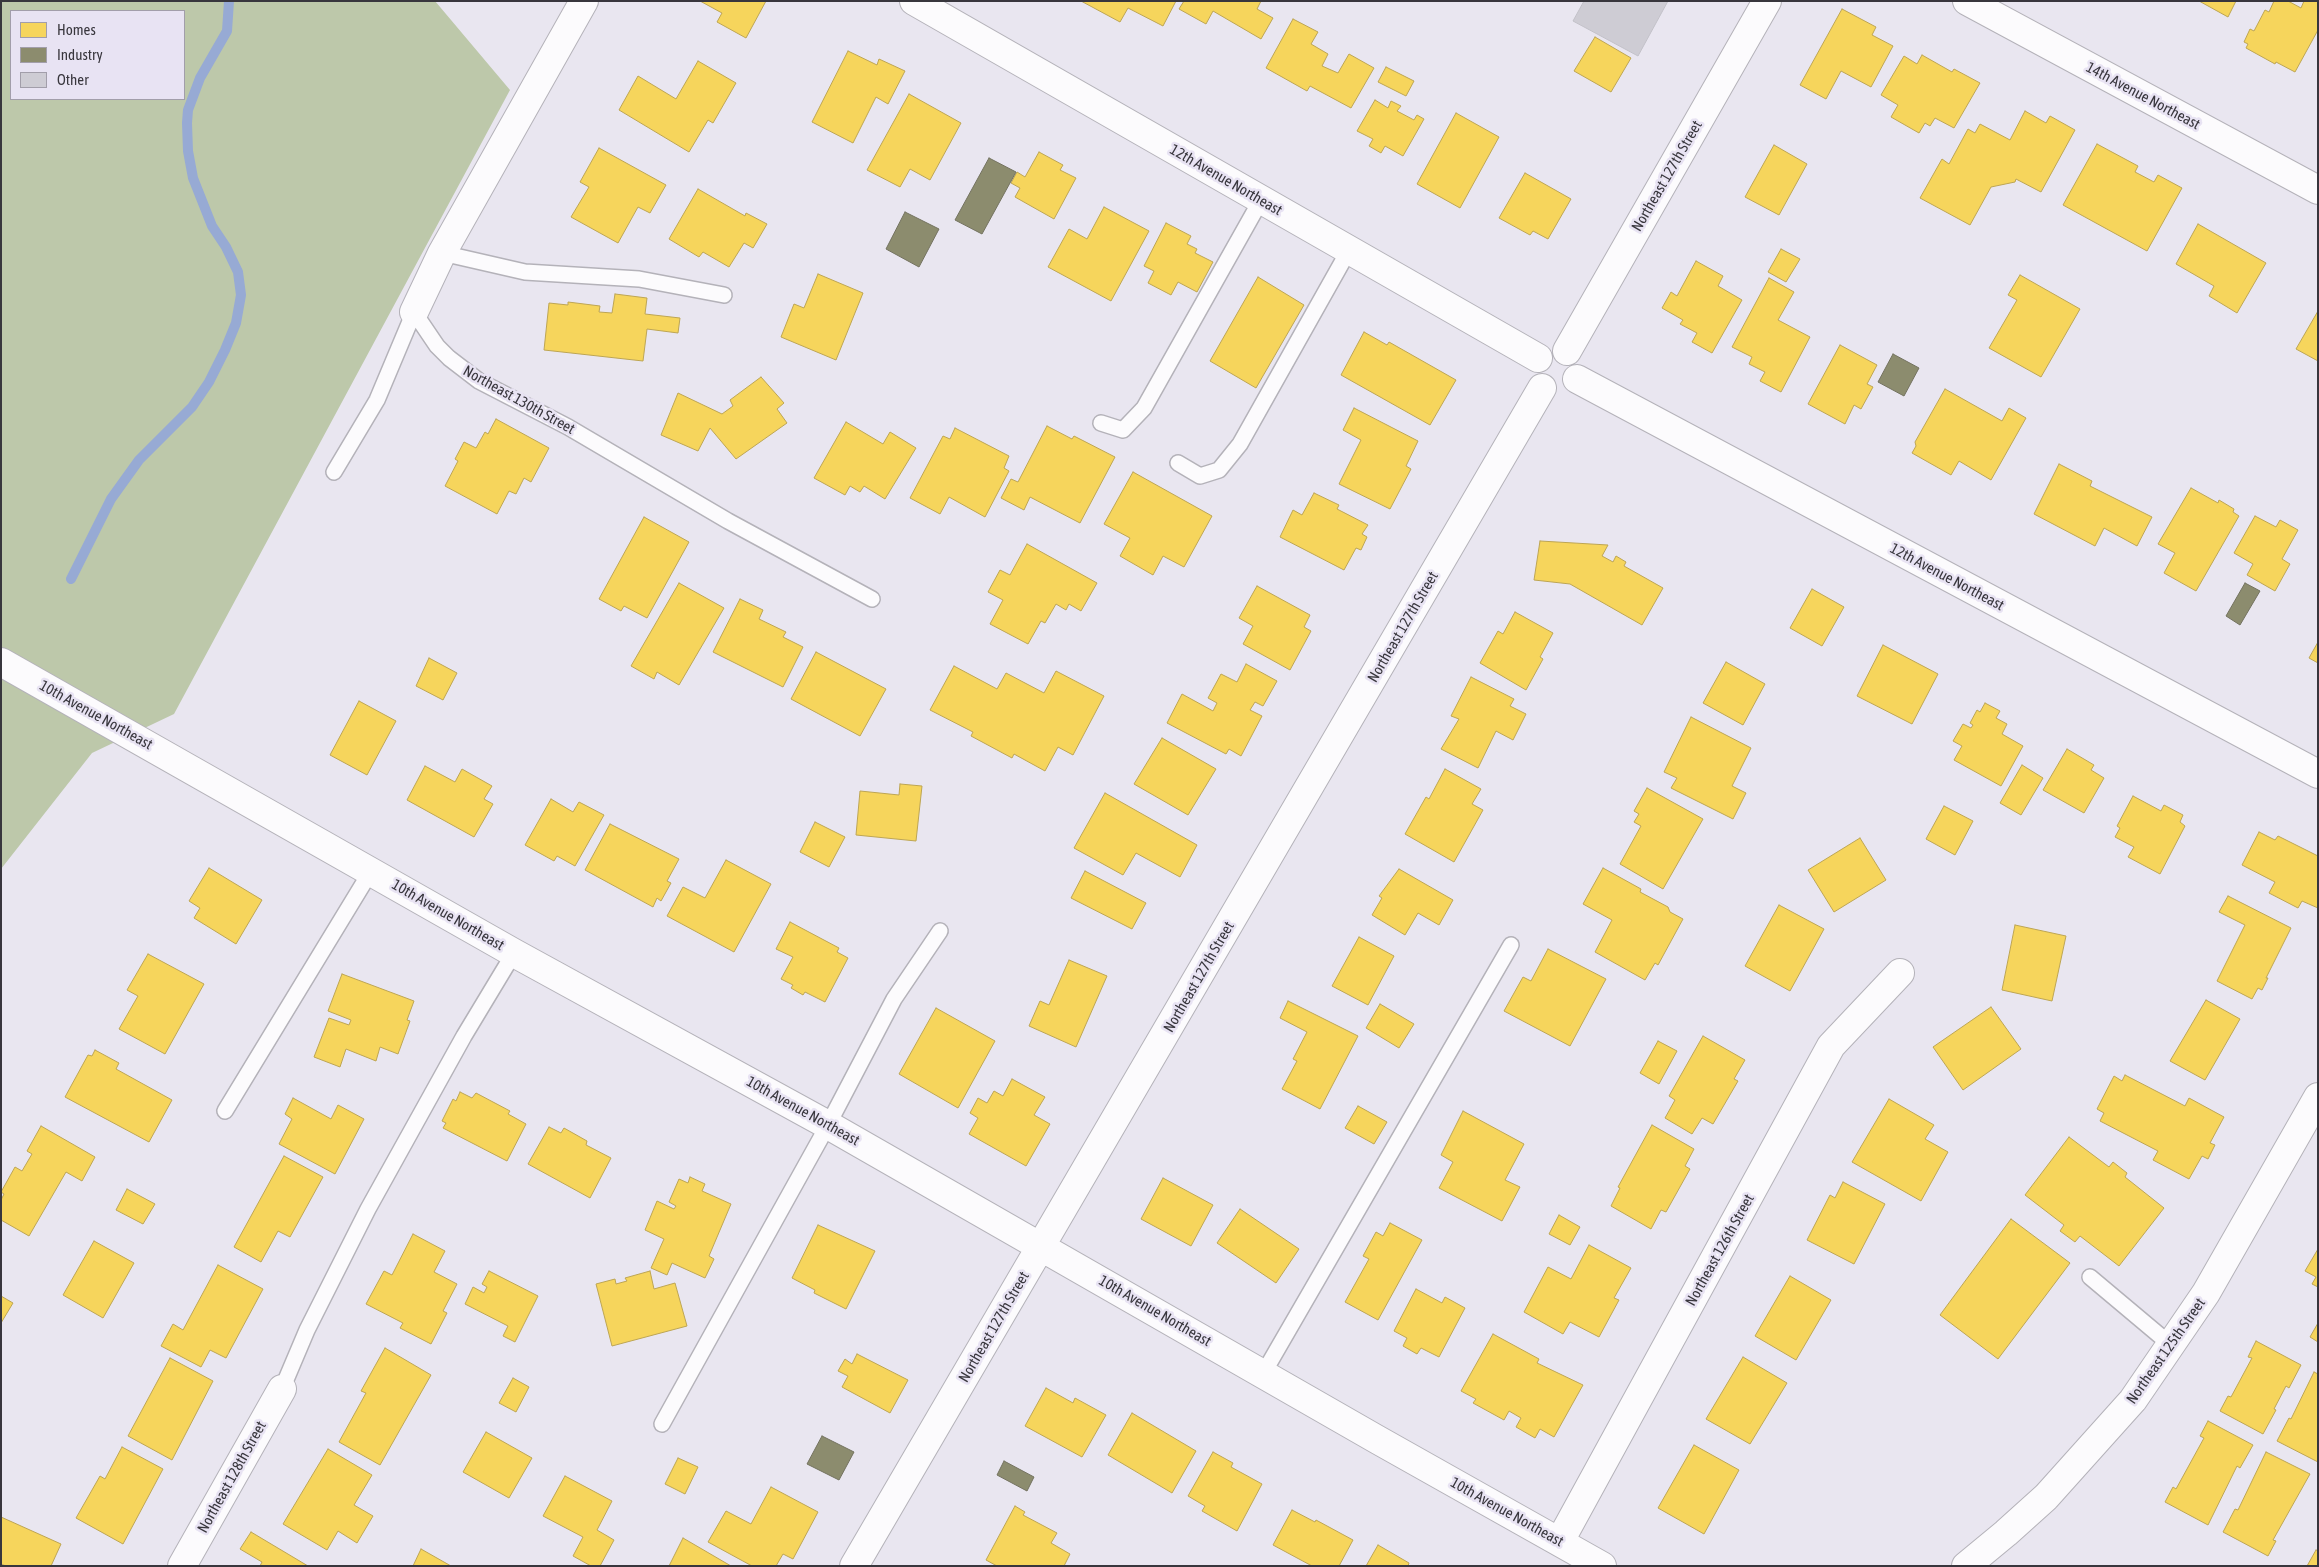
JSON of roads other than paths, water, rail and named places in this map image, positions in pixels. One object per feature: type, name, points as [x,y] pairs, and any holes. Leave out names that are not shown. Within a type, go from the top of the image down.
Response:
[{"type":"street","points":[[414,312],[442,253],[584,1]]},
{"type":"street","name":"12th Avenue Northeast","points":[[914,1],[1538,358]]},
{"type":"street","name":"Northeast 127th Street","points":[[1567,351],[1767,1]]},
{"type":"street","name":"14th Avenue Northeast","points":[[1967,1],[2318,190]]},
{"type":"street","points":[[1555,348],[1567,351],[1575,358],[1578,365],[1577,379],[1574,385],[1562,392],[1555,393],[1542,388],[1535,376],[1534,368],[1538,358],[1548,350],[1555,348]]},
{"type":"street","name":"12th Avenue Northeast","points":[[1577,379],[2318,774]]},
{"type":"street","name":"Northeast 127th Street","points":[[854,1566],[1542,388]]},
{"type":"street","name":"10th Avenue Northeast","points":[[1,662],[514,953],[828,1125],[1602,1566]]},
{"type":"street","name":"Northeast 126th Street","points":[[1560,1541],[1832,1046],[1900,973]]},
{"type":"street","name":"Northeast 125th Street","points":[[1966,1566],[2046,1497],[2133,1400],[2206,1293],[2315,1109]]},
{"type":"street","name":"Northeast 128th Street","points":[[182,1566],[282,1389]]},
{"type":"lane","points":[[1102,423],[1123,430],[1144,408],[1261,200]]},
{"type":"lane","points":[[1178,463],[1200,476],[1219,470],[1240,444],[1349,250]]},
{"type":"lane","points":[[442,253],[525,272],[639,279],[724,295]]},
{"type":"lane","points":[[334,472],[377,400],[414,312]]},
{"type":"lane","name":"Northeast 130th Street","points":[[414,312],[437,346],[449,358],[479,381],[568,427],[728,521],[872,599]]},
{"type":"lane","points":[[225,1111],[372,871]]},
{"type":"lane","points":[[662,1424],[828,1125],[894,999],[940,930]]},
{"type":"lane","points":[[1263,1374],[1511,945]]},
{"type":"lane","points":[[282,1389],[307,1330],[368,1209],[464,1036],[514,953]]},
{"type":"lane","points":[[2090,1277],[2171,1345]]},
{"type":"waterway","points":[[71,579],[111,499],[139,460],[192,407],[209,382],[236,323],[241,295],[238,272],[226,247],[212,226],[193,178],[188,151],[187,123],[188,110],[200,78],[227,31],[229,1]]}]
